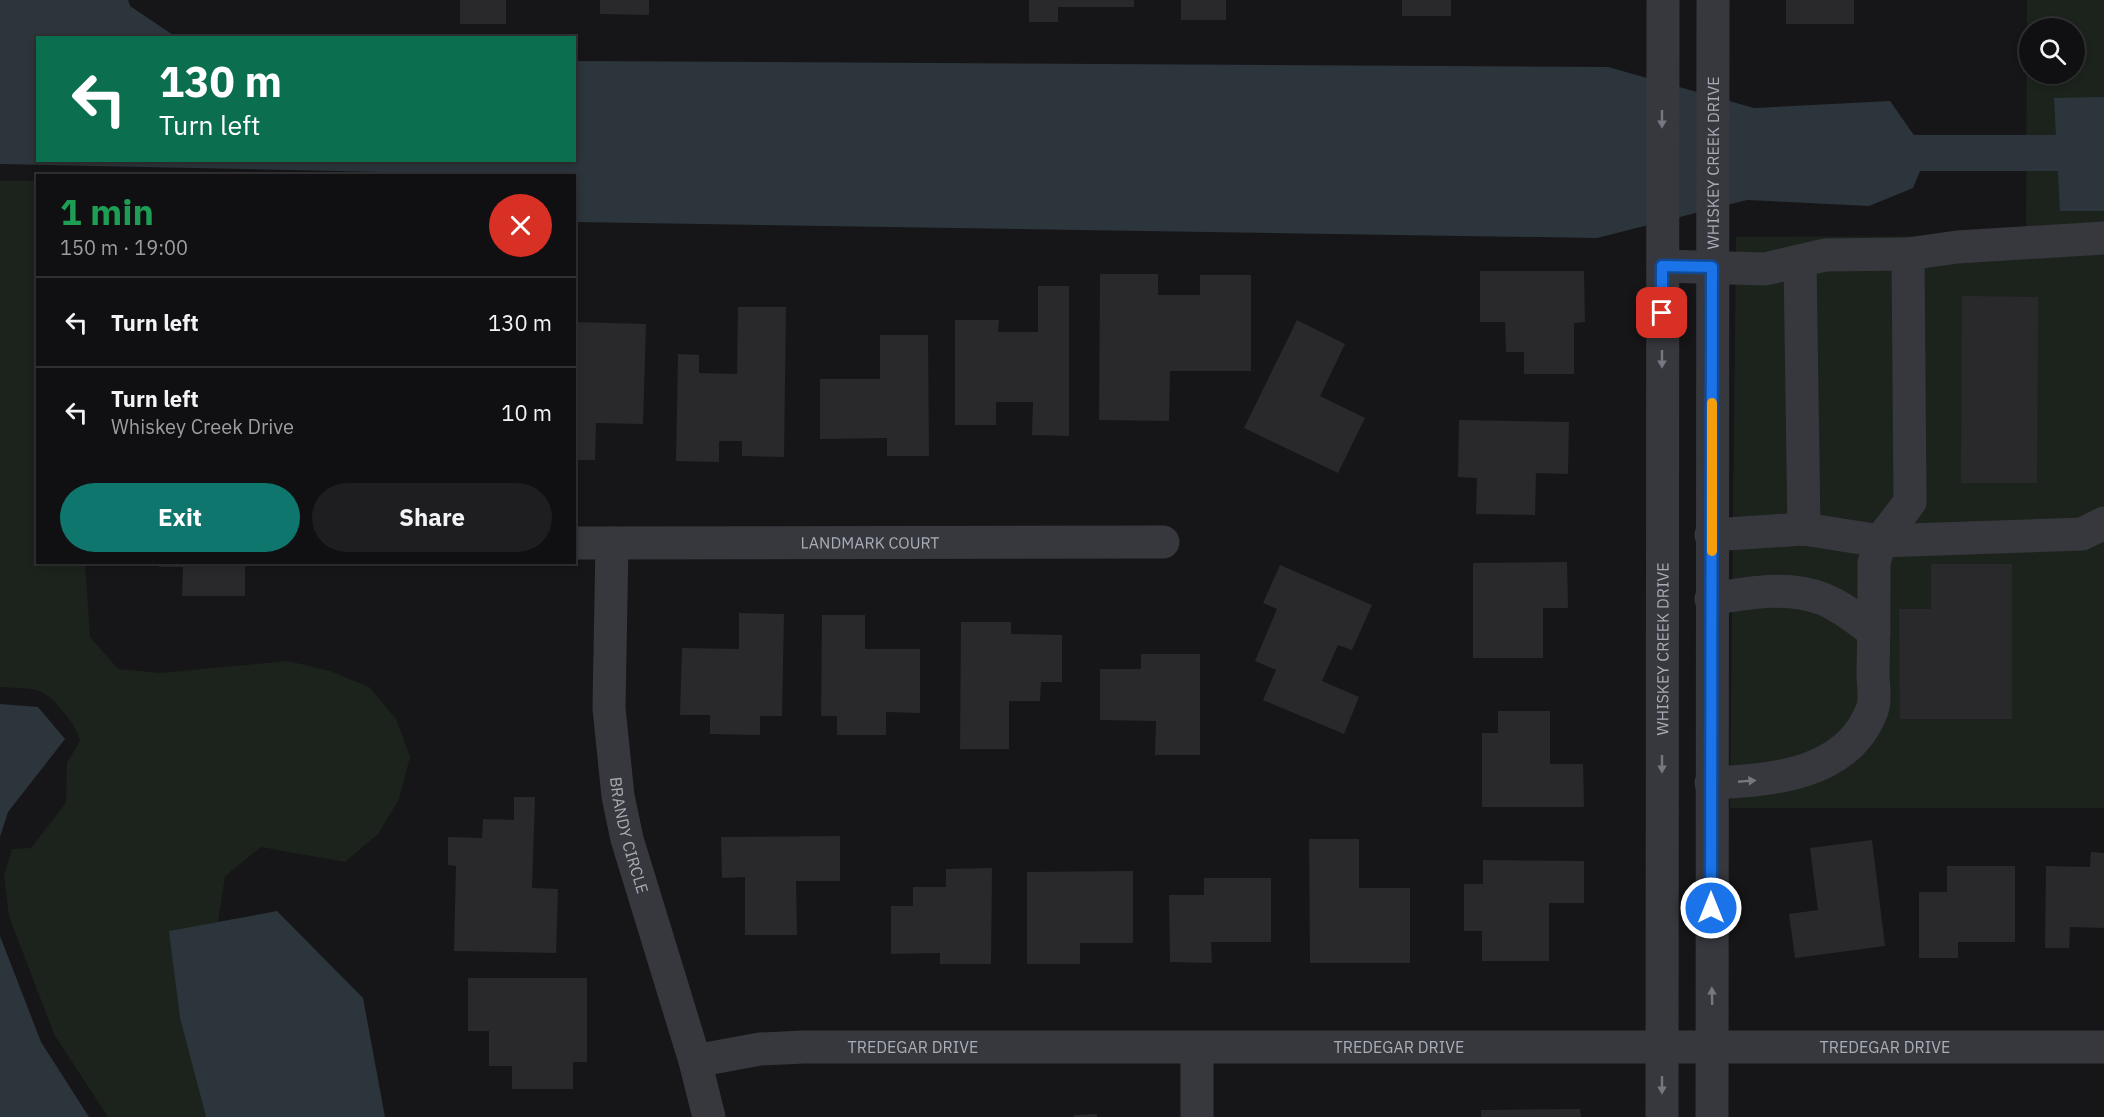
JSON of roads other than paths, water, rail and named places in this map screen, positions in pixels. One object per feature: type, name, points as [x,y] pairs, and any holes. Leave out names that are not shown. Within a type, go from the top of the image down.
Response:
[{"type":"street","name":"WHISKEY CREEK DRIVE","points":[[1662,1117],[1663,0]]},
{"type":"street","name":"WHISKEY CREEK DRIVE","points":[[1712,1117],[1713,0]]},
{"type":"street","points":[[1662,252],[1712,252],[1765,269],[1825,255],[1908,254],[1957,247],[2104,238]]},
{"type":"street","points":[[1711,783],[1784,777],[1814,768],[1841,753],[1857,736],[1873,708],[1874,563],[1880,541],[1910,502],[1908,254]]},
{"type":"street","points":[[1800,261],[1804,529]]},
{"type":"street","points":[[1712,535],[1804,529],[1880,541],[2082,534],[2104,523]]},
{"type":"street","name":"LANDMARK COURT","points":[[576,543],[1163,542]]},
{"type":"street","name":"BRANDY CIRCLE","points":[[612,543],[609,708],[618,796],[627,839],[695,1060],[709,1117]]},
{"type":"street","points":[[1711,599],[1761,591],[1822,598],[1847,612],[1874,632]]},
{"type":"street","name":"TREDEGAR DRIVE","points":[[695,1060],[760,1049],[804,1047],[1197,1048],[1662,1045],[2104,1047]]},
{"type":"street","points":[[1197,1048],[1197,1117]]},
{"type":"waterway","points":[[1880,153],[2104,153]]}]
